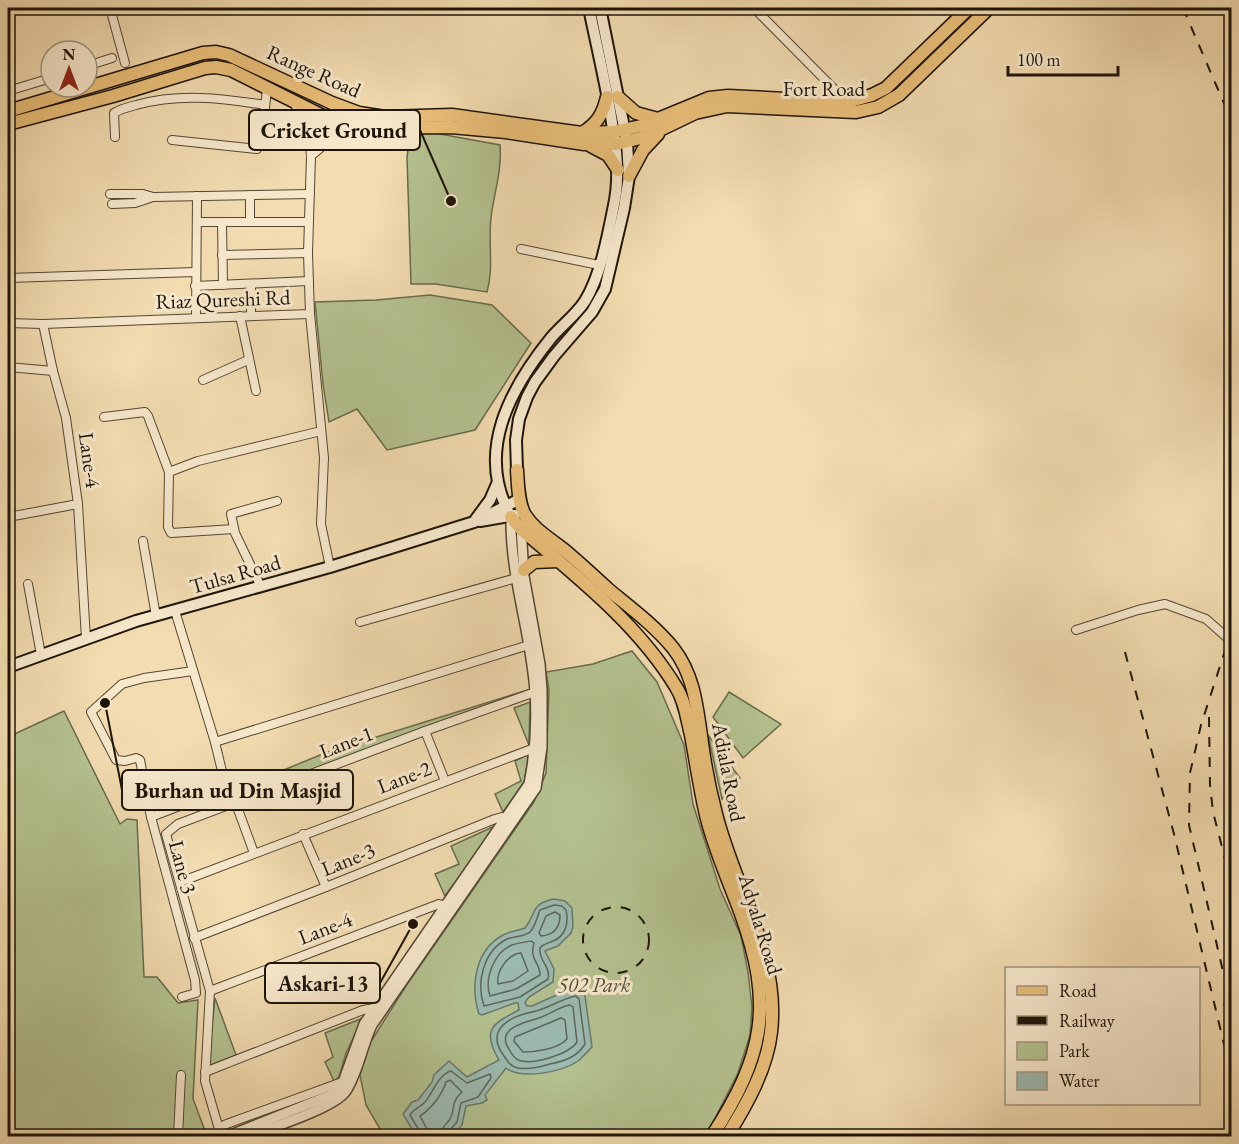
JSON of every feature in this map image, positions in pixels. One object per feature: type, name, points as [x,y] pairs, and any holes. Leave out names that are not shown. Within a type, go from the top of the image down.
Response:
[{"type":"main road","points":[[508,512],[497,484],[495,465],[498,437],[507,407],[520,382],[551,339],[584,303],[595,281],[623,173],[661,124],[613,97],[589,8]]},
{"type":"main road","points":[[523,513],[516,454],[519,419],[535,382],[592,312],[605,289],[624,208],[620,137],[600,8]]},
{"type":"main road","name":"Fort Road","points":[[661,124],[709,98],[728,96],[847,102],[872,95],[886,88],[969,8]]},
{"type":"main road","name":"Fort Road","points":[[620,137],[695,113],[727,106],[856,112],[878,107],[899,95],[989,8]]},
{"type":"main road","name":"Range Road","points":[[8,111],[154,66],[203,53],[216,52],[230,55],[332,103],[359,113],[385,117],[452,115],[583,139],[620,137]]},
{"type":"main road","points":[[8,124],[100,100],[205,68],[216,67],[231,70],[325,117],[364,128],[451,127],[583,139],[608,155],[623,173]]},
{"type":"main road","points":[[583,139],[613,97]]},
{"type":"main road","points":[[474,522],[490,500],[497,484]]},
{"type":"main road","name":"Tulsa Road","points":[[508,512],[520,499]]},
{"type":"main road","name":"Tulsa Road","points":[[8,667],[156,616],[330,567],[508,512],[523,513]]},
{"type":"main road","name":"Adiala Road","points":[[508,512],[521,529],[628,624],[677,688],[694,752]]},
{"type":"main road","name":"Adiala Road","points":[[523,513],[534,526],[646,621],[673,648],[689,672],[699,715],[715,812],[726,849],[764,951],[772,1000],[771,1033],[765,1059],[745,1105],[727,1137]]},
{"type":"main road","points":[[521,575],[534,562],[558,561]]},
{"type":"main road","name":"Adyala Road","points":[[694,752],[710,828],[750,940],[761,988],[758,1037],[753,1059],[740,1091],[712,1137]]},
{"type":"street","points":[[110,8],[125,63]]},
{"type":"street","points":[[754,8],[856,112]]},
{"type":"street","points":[[761,15],[769,8]]},
{"type":"street","points":[[99,62],[112,58]]},
{"type":"street","points":[[8,91],[39,82]]},
{"type":"street","points":[[172,140],[257,149],[263,127],[267,89]]},
{"type":"street","points":[[115,137],[114,113],[147,102],[188,97],[230,99],[265,105]]},
{"type":"street","name":"Riaz Qureshi Rd","points":[[43,324],[310,314],[308,253],[311,156],[309,135],[294,100]]},
{"type":"street","points":[[311,156],[326,144],[385,129]]},
{"type":"street","points":[[110,194],[143,194],[153,197]]},
{"type":"street","points":[[112,204],[135,203],[153,197],[310,194]]},
{"type":"street","points":[[250,195],[250,222]]},
{"type":"street","points":[[196,318],[197,196]]},
{"type":"street","points":[[196,222],[309,222]]},
{"type":"street","points":[[222,222],[223,285]]},
{"type":"street","points":[[521,249],[599,266]]},
{"type":"street","points":[[222,255],[308,253]]},
{"type":"street","points":[[8,278],[195,272]]},
{"type":"street","points":[[195,286],[309,282]]},
{"type":"street","points":[[251,285],[251,315]]},
{"type":"street","points":[[310,314],[324,458],[321,524],[330,567]]},
{"type":"street","points":[[240,316],[256,391]]},
{"type":"street","points":[[8,323],[43,324]]},
{"type":"street","name":"Lane-4","points":[[43,324],[66,418],[78,504],[86,639]]},
{"type":"street","points":[[203,380],[248,360]]},
{"type":"street","points":[[8,367],[53,371]]},
{"type":"street","points":[[104,417],[145,412],[148,416],[169,472],[168,527],[171,533],[234,528]]},
{"type":"street","points":[[169,472],[198,461],[321,431]]},
{"type":"street","points":[[261,587],[234,528],[231,514],[276,501]]},
{"type":"street","points":[[8,517],[78,504]]},
{"type":"street","points":[[508,512],[510,542],[521,575]]},
{"type":"street","points":[[249,1137],[336,1101],[347,1090],[357,1039],[364,1024],[380,1006],[511,818],[529,784],[538,747],[538,691],[521,575],[523,513]]},
{"type":"street","points":[[143,541],[156,616]]},
{"type":"street","points":[[360,622],[521,575]]},
{"type":"street","points":[[28,584],[41,655]]},
{"type":"street","points":[[1076,630],[1138,610],[1165,604],[1206,619],[1232,642]]},
{"type":"street","name":"Lane 3","points":[[175,611],[215,742],[226,788],[151,817],[195,980],[196,993],[182,997]]},
{"type":"street","points":[[215,742],[532,644]]},
{"type":"street","points":[[151,817],[140,760],[136,758],[125,761],[116,760],[91,712],[122,684],[144,678],[194,671]]},
{"type":"street","name":"Lane-1","points":[[180,882],[166,834],[178,824],[538,691]]},
{"type":"street","points":[[425,731],[445,781]]},
{"type":"street","name":"Lane-2","points":[[180,882],[538,747]]},
{"type":"street","points":[[236,804],[254,853]]},
{"type":"street","name":"Lane-3","points":[[194,938],[495,819],[511,818]]},
{"type":"street","points":[[303,834],[326,887]]},
{"type":"street","points":[[180,882],[210,991],[205,1071],[208,1094],[221,1137]]},
{"type":"street","name":"Lane-4","points":[[210,991],[439,904],[449,907]]},
{"type":"street","points":[[205,1071],[380,1006]]},
{"type":"street","points":[[178,1137],[181,1075]]},
{"type":"street","points":[[224,1125],[348,1080]]},
{"type":"street","points":[[228,1137],[331,1095],[348,1080]]},
{"type":"green space","points":[[429,132],[500,145],[499,173],[491,218],[490,274],[487,292],[436,284],[411,284],[407,157],[410,135]]},
{"type":"green space","points":[[430,295],[492,305],[531,343],[475,430],[387,450],[357,409],[329,422],[315,302]]},
{"type":"green space","name":"502 Park","points":[[632,651],[657,682],[684,745],[693,804],[720,889],[741,936],[748,972],[752,1007],[750,1035],[738,1073],[706,1136],[384,1136],[366,1105],[360,1075],[370,1043],[406,986],[534,802],[546,773],[549,690],[546,672],[593,664]]},
{"type":"green space","points":[[531,689],[531,691],[238,798],[257,781],[325,753]]},
{"type":"green space","points":[[729,692],[781,724],[743,758],[713,717]]},
{"type":"green space","points":[[530,702],[529,745],[514,708]]},
{"type":"green space","points":[[64,711],[120,824],[127,819],[137,820],[144,977],[157,977],[178,1003],[198,1000],[193,1099],[207,1136],[8,1136],[8,737]]},
{"type":"green space","points":[[708,735],[740,778],[722,799]]},
{"type":"green space","points":[[529,754],[524,782],[503,812],[495,794],[521,781],[515,761]]},
{"type":"green space","points":[[497,825],[445,896],[435,874],[459,864],[451,846]]},
{"type":"green space","points":[[215,998],[236,1055],[211,1065],[208,1062]]},
{"type":"green space","points":[[363,1018],[346,1053],[339,1077],[334,1081],[325,1062],[333,1057],[325,1033]]},
{"type":"water","points":[[554,899],[565,901],[572,908],[573,927],[571,933],[558,946],[545,951],[554,969],[553,982],[525,1002],[527,1006],[532,1006],[561,993],[584,989],[592,1047],[578,1061],[552,1071],[522,1074],[506,1068],[485,1095],[487,1100],[466,1106],[462,1125],[452,1136],[416,1136],[403,1114],[412,1102],[418,1100],[432,1082],[434,1075],[449,1061],[467,1077],[499,1060],[491,1042],[492,1029],[519,1010],[518,1003],[479,1014],[475,992],[477,970],[486,950],[494,942],[506,934],[525,928],[537,906]]},
{"type":"railway","points":[[1183,8],[1232,122]]},
{"type":"railway","points":[[1232,629],[1201,725],[1190,773],[1189,825],[1232,1010]]},
{"type":"railway","points":[[1125,652],[1174,834],[1232,1078]]},
{"type":"railway","points":[[1209,717],[1210,785],[1213,812],[1232,886]]},
{"type":"railway","points":[[610,907],[622,907],[634,912],[644,922],[649,940],[647,953],[634,968],[622,973],[610,973],[598,968],[588,958],[583,946],[583,934],[588,922],[598,912],[610,907]]},
{"type":"railway","points":[[1224,1003],[1232,1034]]},
{"type":"place","name":"Cricket Ground","points":[[451,201]]},
{"type":"place","name":"Burhan ud Din Masjid","points":[[105,703]]},
{"type":"place","name":"Askari-13","points":[[413,924]]}]
